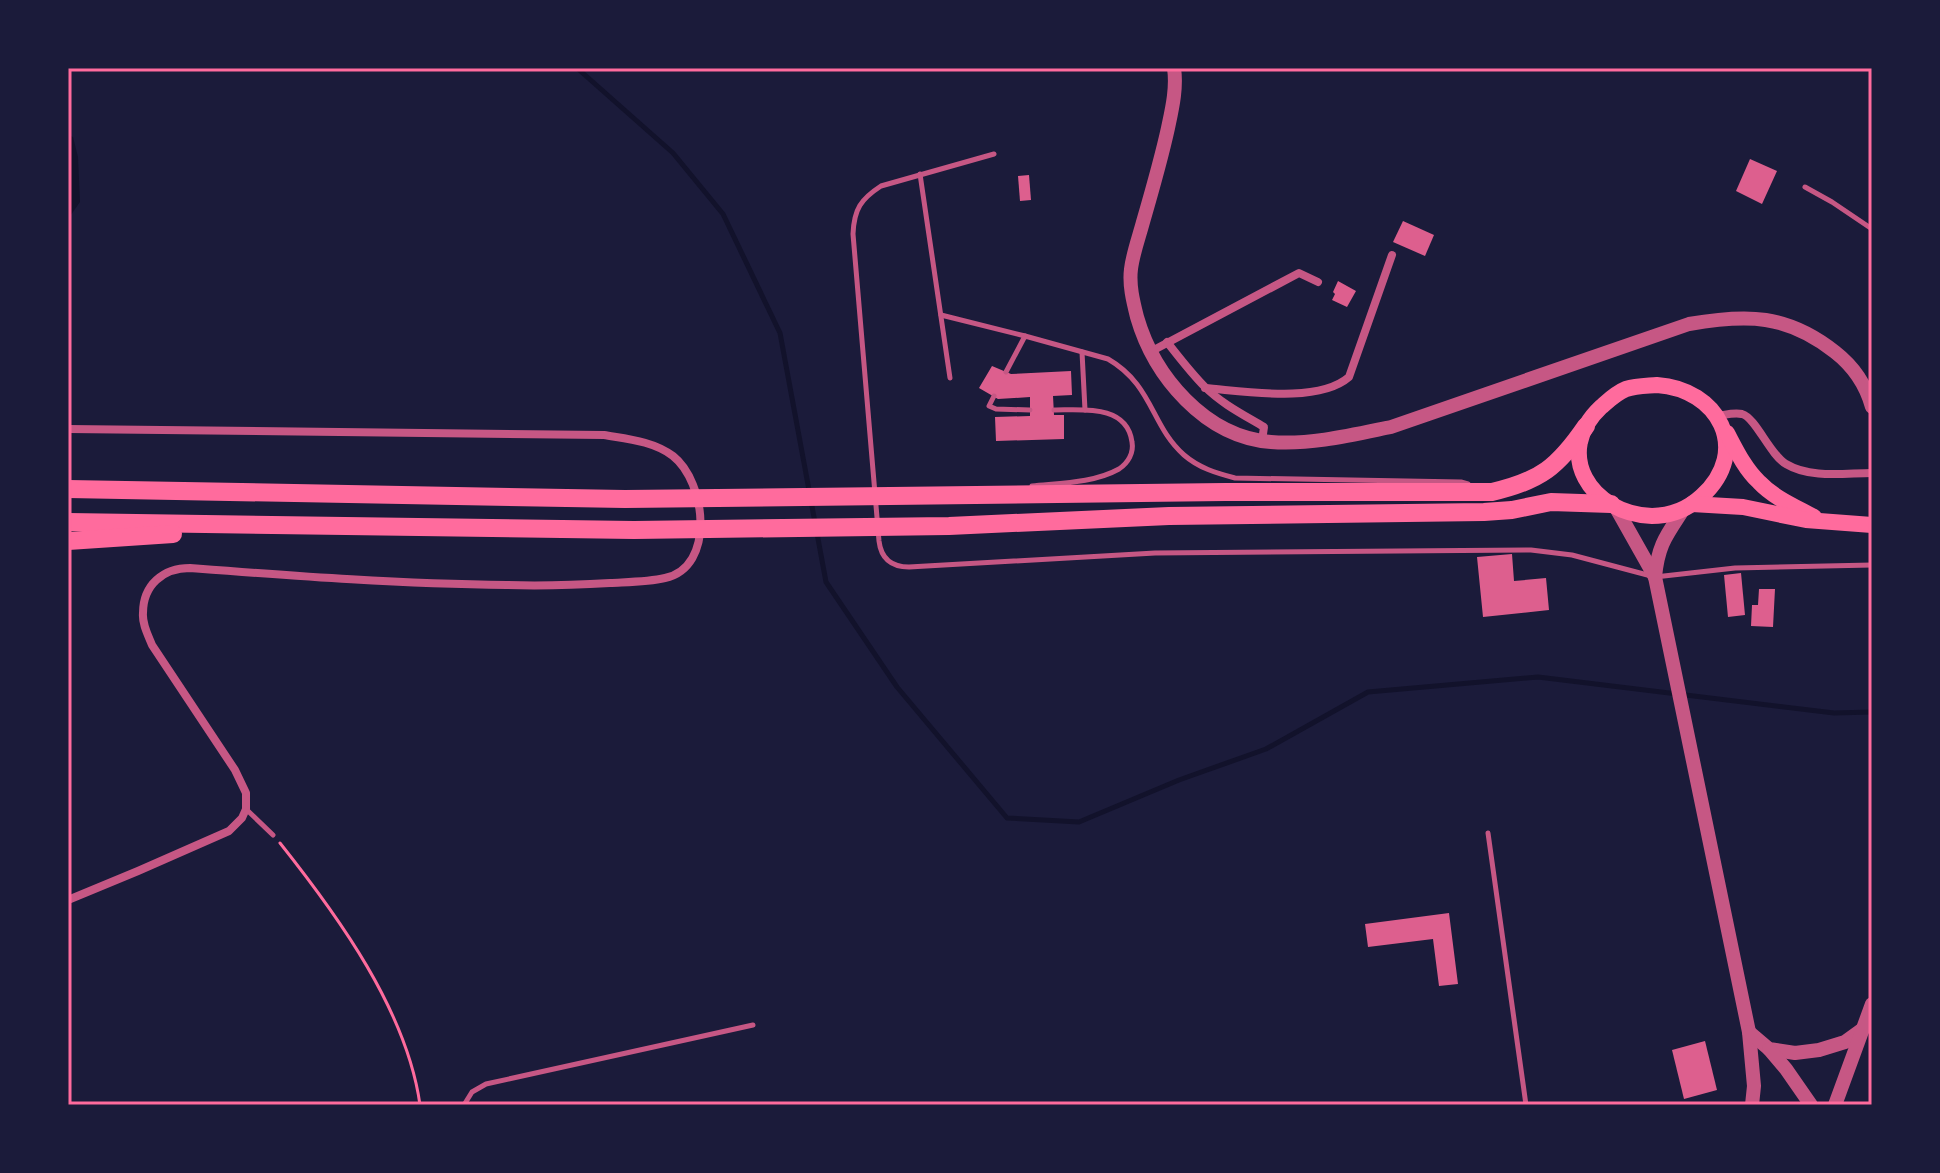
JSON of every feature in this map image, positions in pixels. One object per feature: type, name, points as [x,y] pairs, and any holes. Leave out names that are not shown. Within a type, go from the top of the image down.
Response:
[{"type":"highway","points":[[70,489],[625,499],[945,494],[1492,492],[1519,486],[1546,472],[1570,450],[1586,426]]},
{"type":"highway","points":[[68,522],[634,530],[949,526],[1169,516],[1484,512],[1551,502],[1613,505]]},
{"type":"highway","points":[[68,541],[284,525]]},
{"type":"main road","points":[[1831,523],[1797,508],[1759,483],[1719,420],[1703,402],[1683,390],[1671,386],[1644,386],[1622,391],[1596,412],[1586,426],[1579,452],[1581,469],[1595,493],[1613,505],[1649,516],[1688,507],[1743,507],[1785,517],[1831,523],[1872,525]]},
{"type":"main road","points":[[1688,507],[1713,485],[1723,469],[1726,442],[1719,420]]},
{"type":"street","points":[[1174,68],[1171,112],[1131,267],[1131,288],[1145,340],[1163,374],[1191,405],[1225,429],[1262,441],[1301,441],[1391,427],[1689,324],[1724,318],[1760,319],[1796,327],[1812,335],[1840,356],[1870,391],[1872,407]]},
{"type":"street","points":[[1205,388],[1308,393],[1341,384],[1349,377],[1392,255]]},
{"type":"street","points":[[1150,352],[1299,273],[1318,282]]},
{"type":"street","points":[[1167,342],[1205,388],[1264,427],[1262,441]]},
{"type":"street","points":[[1719,420],[1737,414],[1748,417],[1779,459],[1789,466],[1820,474],[1872,473]]},
{"type":"street","points":[[68,429],[604,435],[636,440],[675,458],[685,471],[693,486],[698,508],[700,543],[693,560],[682,572],[666,578],[560,586],[347,581],[190,568],[171,570],[161,575],[148,592],[142,615],[145,626],[152,645],[235,770],[246,793],[246,809],[229,831],[68,900]]},
{"type":"street","points":[[1613,505],[1655,577]]},
{"type":"street","points":[[1688,507],[1663,539],[1655,577],[1749,1032],[1754,1086],[1752,1105]]},
{"type":"street","points":[[1835,1105],[1872,1004]]},
{"type":"street","points":[[1769,1049],[1795,1053],[1819,1050],[1845,1042],[1863,1029]]},
{"type":"street","points":[[1749,1032],[1786,1069],[1811,1105]]},
{"type":"street","points":[[1754,1086],[1765,1105]]},
{"type":"lane","points":[[994,154],[881,186],[859,205],[854,219],[879,541],[880,550],[891,563],[909,567],[1155,553],[1531,550],[1572,555],[1655,577],[1735,568],[1872,565]]},
{"type":"lane","points":[[920,174],[950,378]]},
{"type":"lane","points":[[1805,187],[1872,229]]},
{"type":"lane","points":[[941,315],[1108,359],[1132,376],[1169,437],[1183,454],[1199,466],[1217,473],[1253,480],[1461,482],[1492,492]]},
{"type":"lane","points":[[1006,372],[1025,336]]},
{"type":"lane","points":[[1082,352],[1085,410]]},
{"type":"lane","points":[[994,396],[989,406],[996,409],[1030,410]]},
{"type":"lane","points":[[1032,486],[1106,475],[1124,465],[1132,450],[1127,427],[1113,415],[1101,410],[1054,410]]},
{"type":"lane","points":[[945,494],[1017,487]]},
{"type":"lane","points":[[246,809],[273,835]]},
{"type":"lane","points":[[1488,833],[1526,1105]]},
{"type":"lane","points":[[464,1105],[472,1092],[486,1084],[753,1025]]},
{"type":"path","points":[[273,835],[356,950],[391,1011],[406,1049],[420,1105]]},
{"type":"shaded area","points":[[68,135],[73,137],[78,157],[80,202],[68,219]]},
{"type":"building","points":[[1750,159],[1777,171],[1762,204],[1736,191]]},
{"type":"building","points":[[1029,175],[1031,200],[1020,201],[1018,176]]},
{"type":"building","points":[[1403,221],[1434,235],[1425,256],[1393,242]]},
{"type":"building","points":[[1338,281],[1356,291],[1347,307],[1332,300]]},
{"type":"building","points":[[992,366],[1011,374],[1071,371],[1072,395],[1053,396],[1054,415],[1064,415],[1064,439],[996,441],[995,417],[1030,416],[1030,397],[998,399],[979,388]]},
{"type":"building","points":[[1512,554],[1514,581],[1546,578],[1549,610],[1483,617],[1477,557]]},
{"type":"building","points":[[1741,573],[1745,615],[1728,617],[1724,575]]},
{"type":"building","points":[[1759,589],[1775,589],[1773,627],[1751,626],[1752,605],[1758,605]]},
{"type":"building","points":[[1449,913],[1458,984],[1439,986],[1433,939],[1368,947],[1365,924]]},
{"type":"building","points":[[1705,1041],[1717,1090],[1684,1099],[1672,1050]]},
{"type":"waterway","points":[[577,68],[673,153],[723,214],[780,333],[826,582],[897,687],[1007,818],[1079,822],[1179,780],[1266,749],[1368,692],[1538,677],[1834,713],[1872,712]]}]
